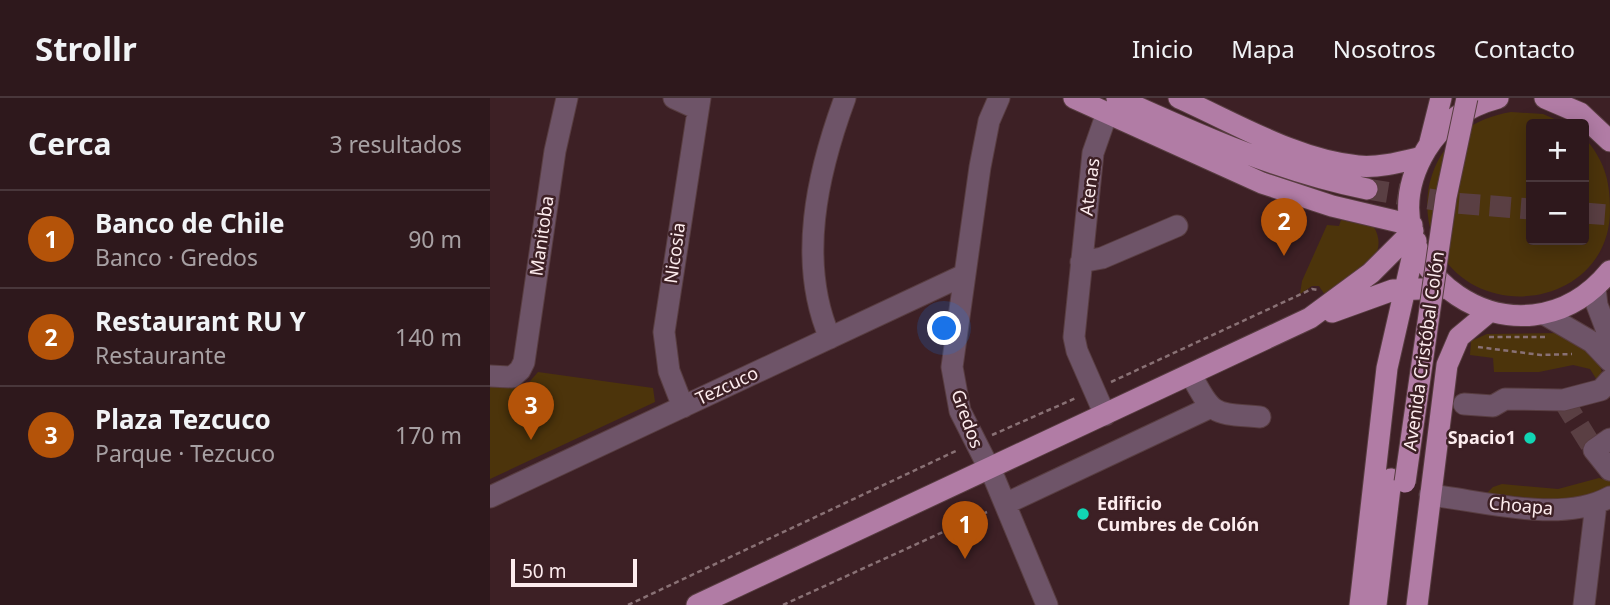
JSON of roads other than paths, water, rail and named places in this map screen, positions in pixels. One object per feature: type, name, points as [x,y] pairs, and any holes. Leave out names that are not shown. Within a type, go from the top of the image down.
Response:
[{"type":"main road","points":[[1074,98],[1112,106],[1280,168],[1367,188]]},
{"type":"main road","points":[[1180,98],[1286,145],[1343,163],[1372,166],[1426,150],[1461,113],[1498,98]]},
{"type":"main road","name":"Avenida Cristóbal Colón","points":[[1360,605],[1373,427],[1414,232],[1413,183],[1441,98]]},
{"type":"main road","name":"Avenida Cristóbal Colón","points":[[1391,605],[1398,481],[1430,204],[1452,98]]},
{"type":"main road","name":"Avenida Cristóbal Colón","points":[[1376,605],[1446,197],[1467,98]]},
{"type":"main road","points":[[1560,101],[1590,119],[1609,137]]},
{"type":"main road","points":[[1112,106],[1262,183],[1414,232],[1430,270],[1446,288],[1466,303],[1489,312],[1522,317],[1566,307],[1595,288],[1610,271]]},
{"type":"main road","points":[[1310,318],[1371,273],[1414,232]]},
{"type":"main road","points":[[697,605],[1310,318],[1404,288],[1446,288]]},
{"type":"main road","points":[[1356,303],[1370,304],[1381,310],[1390,320],[1394,333]]},
{"type":"main road","points":[[1417,605],[1444,379],[1459,337],[1489,312]]},
{"type":"street","name":"Manitoba","points":[[490,376],[506,378],[517,374],[524,362],[555,151],[567,98]]},
{"type":"street","points":[[674,98],[699,103]]},
{"type":"street","points":[[830,338],[815,296],[811,261],[826,160],[845,98]]},
{"type":"street","name":"Gredos","points":[[999,98],[989,121],[980,167],[952,367],[960,411],[1005,504],[1046,605]]},
{"type":"street","name":"Nicosia","points":[[683,407],[669,371],[664,332],[699,103]]},
{"type":"street","name":"Atenas","points":[[1104,415],[1075,344],[1093,153],[1112,106]]},
{"type":"street","points":[[1081,262],[1102,258],[1177,226]]},
{"type":"street","name":"Tezcuco","points":[[490,497],[964,275]]},
{"type":"street","points":[[1595,288],[1597,304],[1610,339]]},
{"type":"street","points":[[1544,314],[1592,342],[1610,361]]},
{"type":"street","points":[[1191,375],[1209,408],[1219,413],[1260,417]]},
{"type":"street","points":[[1464,404],[1493,406],[1505,399],[1563,400],[1605,385]]},
{"type":"street","points":[[1005,504],[1209,408]]},
{"type":"street","points":[[1610,439],[1594,450],[1610,470]]},
{"type":"street","name":"Choapa","points":[[1430,495],[1562,510],[1603,501]]},
{"type":"street","points":[[1584,605],[1603,501]]},
{"type":"tunnel","points":[[1367,189],[1454,203],[1526,209]]},
{"type":"tunnel","points":[[1589,213],[1610,215]]},
{"type":"tunnel","points":[[1563,400],[1594,450]]},
{"type":"place","name":"Restaurant RU Y","points":[[1284,256]]},
{"type":"place","name":"Spacio1","points":[[1530,438]]},
{"type":"place","name":"Plaza Tezcuco","points":[[531,440]]},
{"type":"place","name":"Edificio Cumbres de Colón","points":[[1083,514]]},
{"type":"place","name":"Banco de Chile","points":[[965,559]]}]
